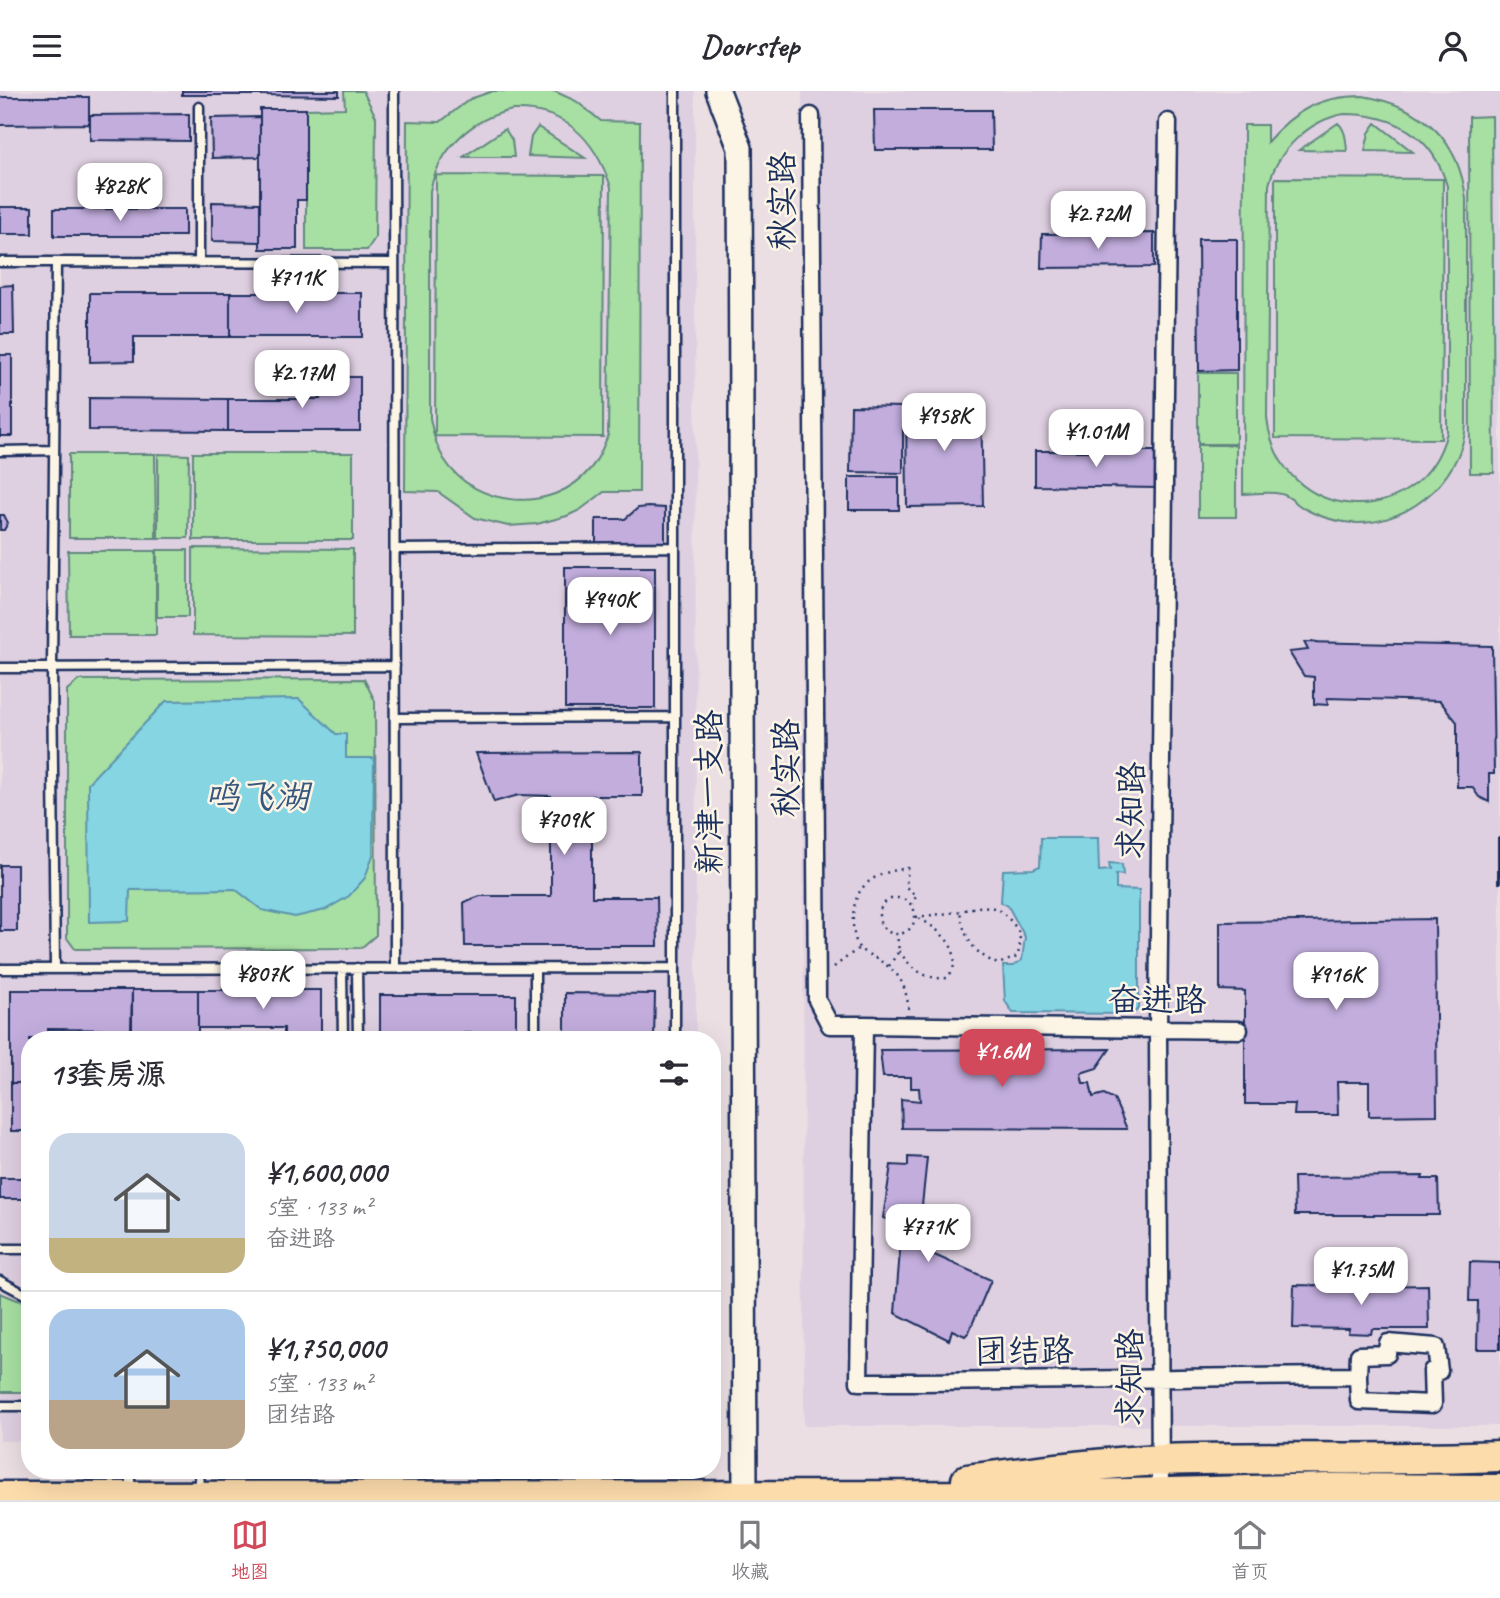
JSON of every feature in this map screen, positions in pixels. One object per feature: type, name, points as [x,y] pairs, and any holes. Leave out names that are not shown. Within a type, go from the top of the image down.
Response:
[{"type":"highway","points":[[852,1495],[1097,1464],[1312,1457],[1500,1456]]},
{"type":"highway","points":[[1160,1461],[1329,1489]]},
{"type":"highway","points":[[0,1497],[130,1489],[200,1489],[238,1498],[1160,1496],[1329,1489],[1500,1490]]},
{"type":"street","name":"新津一支路","points":[[718,91],[740,148],[745,1496]]},
{"type":"street","name":"秋实路","points":[[811,116],[817,1000],[830,1025],[864,1025]]},
{"type":"street","name":"求知路","points":[[1160,1496],[1158,1030],[1168,122]]},
{"type":"street","name":"奋进路","points":[[864,1025],[1239,1030]]},
{"type":"street","name":"团结路","points":[[864,1025],[859,1382],[1358,1375]]},
{"type":"street","points":[[1388,1343],[1436,1347],[1439,1371],[1432,1371],[1433,1404],[1359,1401],[1358,1375],[1359,1355],[1387,1354],[1388,1343]]},
{"type":"lane","points":[[394,91],[395,968]]},
{"type":"lane","points":[[675,91],[675,1031]]},
{"type":"lane","points":[[199,107],[199,262]]},
{"type":"lane","points":[[0,262],[394,263]]},
{"type":"lane","points":[[55,968],[52,668],[56,262]]},
{"type":"lane","points":[[0,451],[54,450]]},
{"type":"lane","points":[[395,549],[675,547]]},
{"type":"lane","points":[[0,668],[395,666]]},
{"type":"lane","points":[[395,718],[675,717]]},
{"type":"lane","points":[[342,968],[343,1031]]},
{"type":"lane","points":[[357,968],[358,1031]]},
{"type":"lane","points":[[535,968],[535,1031]]},
{"type":"lane","points":[[0,969],[675,968]]},
{"type":"lane","points":[[0,1249],[21,1249]]},
{"type":"lane","points":[[0,1281],[21,1292]]},
{"type":"lane","points":[[0,1406],[21,1406]]},
{"type":"path","points":[[906,994],[897,972],[859,948],[853,930],[853,914],[856,898],[866,883],[881,874],[908,868],[906,887],[916,896],[913,904],[916,917],[907,931],[897,934],[880,926],[878,913],[881,905],[888,900],[896,898],[913,904]]},
{"type":"path","points":[[916,917],[989,906],[1001,912],[1017,928],[1021,937],[1021,948],[1017,957],[998,964],[984,959],[971,946],[963,930],[960,911]]},
{"type":"path","points":[[897,934],[899,951],[908,964],[921,974],[935,979],[947,978],[952,972],[953,954],[949,941],[930,923],[916,917]]},
{"type":"path","points":[[828,971],[859,948]]},
{"type":"path","points":[[889,967],[899,951]]},
{"type":"shaded area","points":[[0,91],[695,91],[696,1031],[21,1031],[21,1441],[0,1441]]},
{"type":"shaded area","points":[[802,91],[1500,91],[1500,1426],[804,1426]]},
{"type":"green space","points":[[344,91],[363,91],[376,117],[375,238],[367,250],[306,250],[306,109],[345,108]]},
{"type":"green space","points":[[493,91],[554,91],[576,101],[601,121],[640,122],[639,492],[604,492],[580,510],[537,524],[508,526],[475,518],[438,492],[405,491],[407,121],[440,122],[470,99]],"holes":[[[513,110],[548,114],[576,130],[596,154],[611,187],[608,435],[593,465],[574,484],[536,499],[515,500],[494,496],[475,488],[458,476],[444,459],[434,434],[430,418],[430,191],[434,176],[449,149],[471,128],[498,114]]]},
{"type":"green space","points":[[1363,96],[1384,101],[1420,117],[1434,128],[1455,159],[1466,199],[1466,425],[1462,446],[1453,465],[1425,498],[1387,519],[1366,523],[1323,517],[1281,494],[1243,494],[1244,125],[1267,125],[1267,142],[1298,113],[1321,102]],"holes":[[[1344,114],[1362,115],[1395,123],[1421,141],[1441,168],[1447,186],[1447,432],[1432,465],[1410,488],[1382,501],[1352,504],[1322,497],[1297,480],[1277,454],[1267,418],[1269,185],[1279,160],[1307,130],[1331,117]]]},
{"type":"green space","points":[[1492,116],[1494,473],[1470,473],[1469,117]]},
{"type":"green space","points":[[1338,123],[1344,132],[1347,151],[1299,150]]},
{"type":"green space","points":[[1376,123],[1413,152],[1365,151],[1369,133]]},
{"type":"green space","points":[[538,127],[585,158],[528,156],[531,137]]},
{"type":"green space","points":[[505,129],[512,140],[514,157],[463,157]]},
{"type":"green space","points":[[436,175],[604,176],[603,437],[435,436]]},
{"type":"green space","points":[[1275,178],[1443,179],[1441,439],[1275,438]]},
{"type":"green space","points":[[1198,373],[1236,373],[1236,444],[1198,444]]},
{"type":"green space","points":[[1198,445],[1236,445],[1236,517],[1198,517]]},
{"type":"green space","points":[[193,453],[353,453],[353,540],[193,540]]},
{"type":"green space","points":[[69,454],[155,454],[156,538],[69,538]]},
{"type":"green space","points":[[158,454],[189,455],[188,538],[158,538]]},
{"type":"green space","points":[[193,548],[353,549],[353,636],[193,635]]},
{"type":"green space","points":[[157,550],[188,550],[188,617],[157,617]]},
{"type":"green space","points":[[68,551],[156,551],[156,635],[69,635]]},
{"type":"green space","name":"鸣飞湖","points":[[364,679],[375,701],[376,935],[361,948],[75,949],[67,938],[67,690],[79,680]]},
{"type":"green space","points":[[0,1293],[21,1301],[21,1392],[0,1392]]},
{"type":"water","name":"鸣飞湖","points":[[299,699],[336,734],[346,734],[346,758],[374,758],[373,855],[365,878],[349,896],[325,910],[295,917],[262,910],[235,889],[130,890],[129,921],[89,922],[88,783],[166,701]]},
{"type":"water","points":[[1041,838],[1098,838],[1099,871],[1110,870],[1109,863],[1122,864],[1123,875],[1116,874],[1116,889],[1139,890],[1139,1009],[1131,1014],[1013,1013],[1005,1001],[1003,966],[1013,966],[1022,960],[1025,937],[1008,906],[1001,902],[1003,870],[1033,869],[1040,866]]},
{"type":"building","points":[[182,91],[259,91],[259,95],[182,95]]},
{"type":"building","points":[[259,91],[339,91],[339,96],[259,95]]},
{"type":"building","points":[[0,97],[89,97],[89,124],[0,125]]},
{"type":"building","points":[[260,109],[306,109],[306,200],[297,200],[297,249],[260,249]]},
{"type":"building","points":[[874,110],[991,110],[992,150],[875,150]]},
{"type":"building","points":[[189,114],[189,141],[90,140],[90,115]]},
{"type":"building","points":[[260,117],[260,157],[212,158],[211,118]]},
{"type":"building","points":[[212,202],[260,203],[260,242],[212,241]]},
{"type":"building","points":[[0,207],[32,207],[32,234],[0,234]]},
{"type":"building","points":[[54,209],[185,209],[185,236],[54,236]]},
{"type":"building","points":[[1154,233],[1154,267],[1041,268],[1042,234]]},
{"type":"building","points":[[1198,239],[1237,239],[1237,370],[1199,371]]},
{"type":"building","points":[[13,285],[14,334],[0,334],[0,286]]},
{"type":"building","points":[[90,293],[230,293],[230,337],[134,337],[134,361],[90,362]]},
{"type":"building","points":[[230,293],[362,293],[362,337],[230,337]]},
{"type":"building","points":[[0,355],[12,355],[12,436],[0,436]]},
{"type":"building","points":[[320,377],[360,377],[360,431],[228,431],[228,399],[320,399]]},
{"type":"building","points":[[89,398],[228,399],[228,431],[89,430]]},
{"type":"building","points":[[981,399],[983,506],[907,507],[906,400]]},
{"type":"building","points":[[851,406],[903,407],[903,473],[850,472]]},
{"type":"building","points":[[1035,451],[1156,451],[1156,488],[1035,486]]},
{"type":"building","points":[[849,477],[899,477],[899,510],[849,510]]},
{"type":"building","points":[[638,508],[665,508],[665,546],[596,546],[596,519],[625,519]]},
{"type":"building","points":[[0,515],[4,515],[8,523],[4,530],[0,530]]},
{"type":"building","points":[[565,567],[655,567],[655,708],[565,708]]},
{"type":"building","points":[[1304,642],[1492,646],[1494,774],[1489,774],[1489,802],[1479,797],[1472,787],[1457,787],[1457,722],[1440,701],[1327,698],[1328,705],[1314,704],[1314,677],[1304,676],[1289,652],[1308,650]]},
{"type":"building","points":[[642,752],[642,796],[592,796],[592,897],[657,897],[658,946],[465,946],[464,902],[480,896],[551,896],[551,796],[519,795],[494,802],[476,753]]},
{"type":"building","points":[[1500,838],[1500,883],[1498,883]]},
{"type":"building","points":[[0,865],[17,865],[17,931],[0,931]]},
{"type":"building","points":[[1435,919],[1437,1115],[1369,1116],[1369,1082],[1337,1082],[1338,1115],[1294,1115],[1295,1104],[1245,1104],[1245,991],[1220,990],[1220,922]]},
{"type":"building","points":[[11,990],[132,990],[131,1030],[21,1031],[21,1083],[11,1083]]},
{"type":"building","points":[[132,990],[198,990],[198,1031],[132,1031]]},
{"type":"building","points":[[198,990],[321,990],[321,1031],[198,1028]]},
{"type":"building","points":[[565,993],[655,994],[654,1031],[565,1031]]},
{"type":"building","points":[[380,995],[516,995],[516,1031],[380,1031]]},
{"type":"building","points":[[1110,1049],[1097,1068],[1081,1073],[1083,1083],[1090,1083],[1093,1097],[1104,1094],[1114,1099],[1127,1129],[902,1128],[901,1099],[920,1101],[919,1088],[911,1088],[911,1077],[883,1077],[880,1050]]},
{"type":"building","points":[[11,1083],[21,1083],[21,1131],[11,1131]]},
{"type":"building","points":[[908,1157],[927,1158],[919,1234],[923,1250],[991,1280],[965,1336],[952,1330],[949,1340],[895,1313],[902,1226],[883,1218],[891,1165],[908,1166]]},
{"type":"building","points":[[1423,1176],[1422,1179],[1438,1179],[1439,1215],[1295,1215],[1294,1177]]},
{"type":"building","points":[[0,1178],[21,1178],[21,1199],[0,1199]]},
{"type":"building","points":[[1470,1262],[1500,1263],[1500,1349],[1477,1349],[1478,1301],[1469,1301]]},
{"type":"building","points":[[1351,1280],[1373,1280],[1373,1286],[1428,1285],[1429,1329],[1372,1329],[1371,1334],[1348,1333],[1349,1329],[1293,1328],[1294,1285],[1350,1286]]}]
